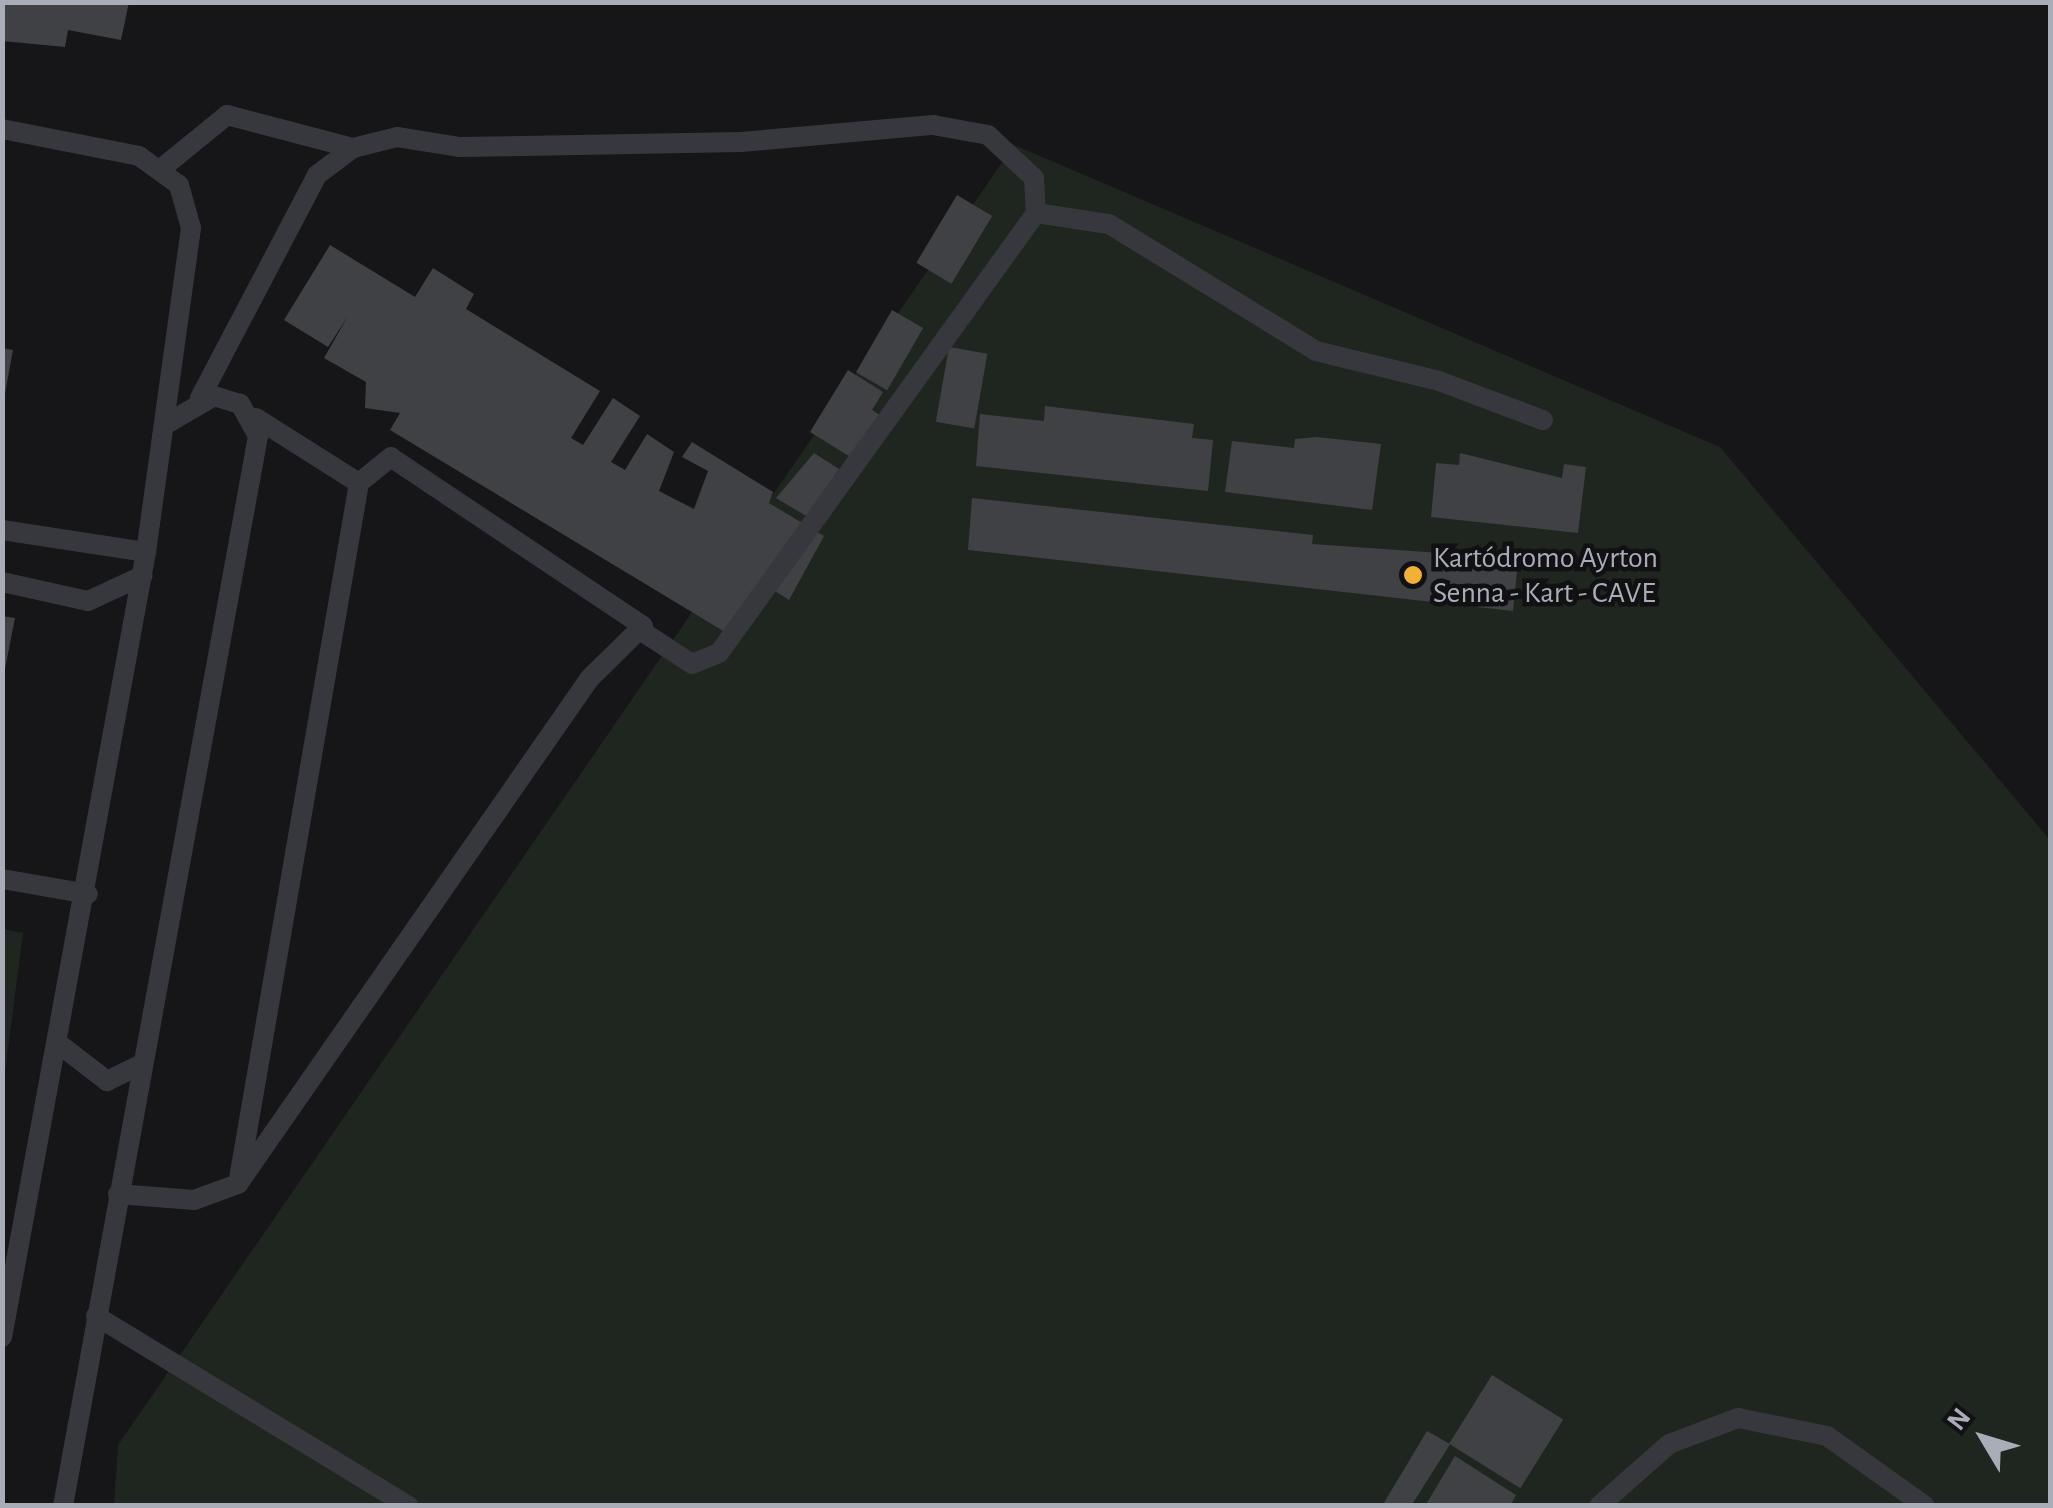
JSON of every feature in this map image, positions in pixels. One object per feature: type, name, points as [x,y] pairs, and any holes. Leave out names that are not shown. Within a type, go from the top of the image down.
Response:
[{"type":"lane","points":[[162,168],[227,116],[353,148]]},
{"type":"lane","points":[[168,424],[200,398],[317,175],[353,148],[397,136],[460,147],[740,142],[933,125],[988,134],[1016,156],[1034,178],[1036,212],[719,654],[692,664],[640,630]]},
{"type":"lane","points":[[2,129],[139,156],[162,168],[188,204],[192,228],[168,424],[88,894],[2,1337]]},
{"type":"lane","points":[[1036,212],[1109,224],[1316,351],[1438,380],[1543,420]]},
{"type":"lane","points":[[200,398],[227,398],[359,483]]},
{"type":"lane","points":[[63,1506],[256,418]]},
{"type":"lane","points":[[118,1194],[194,1200],[238,1184],[590,678],[640,630],[641,620],[391,457],[359,483],[238,1184]]},
{"type":"lane","points":[[2,530],[146,552]]},
{"type":"lane","points":[[2,582],[88,601],[142,576]]},
{"type":"lane","points":[[2,878],[88,894]]},
{"type":"lane","points":[[59,1044],[107,1081],[142,1064]]},
{"type":"lane","points":[[96,1316],[409,1506]]},
{"type":"lane","points":[[1598,1506],[1669,1444],[1738,1418],[1827,1436],[1925,1506]]},
{"type":"shaded area","points":[[1014,145],[1720,447],[2050,840],[2050,1505],[114,1506],[118,1445]]},
{"type":"shaded area","points":[[2,929],[23,933],[3,1087]]},
{"type":"building","points":[[2,2],[129,2],[121,40],[68,30],[65,47],[2,41]]},
{"type":"building","points":[[957,195],[992,216],[951,284],[916,263]]},
{"type":"building","points":[[330,245],[415,297],[433,268],[474,294],[466,309],[600,391],[571,438],[583,445],[613,398],[640,416],[611,462],[625,470],[647,434],[674,452],[659,491],[694,509],[708,471],[682,457],[692,442],[773,492],[769,503],[824,536],[789,600],[761,582],[725,632],[390,430],[400,413],[365,408],[366,382],[324,358],[348,316],[328,347],[284,320]]},
{"type":"building","points":[[892,310],[923,328],[887,390],[856,372]]},
{"type":"building","points":[[949,347],[987,354],[974,429],[936,422]]},
{"type":"building","points":[[2,348],[13,350],[4,399],[2,398]]},
{"type":"building","points":[[848,370],[883,392],[872,410],[892,423],[865,466],[810,432]]},
{"type":"building","points":[[1045,406],[1194,424],[1192,438],[1213,440],[1208,491],[976,466],[980,414],[1044,421]]},
{"type":"building","points":[[1317,437],[1381,444],[1372,510],[1225,492],[1232,441],[1294,448],[1295,439]]},
{"type":"building","points":[[814,453],[839,469],[808,517],[776,498]]},
{"type":"building","points":[[1460,453],[1562,478],[1564,464],[1586,467],[1578,533],[1431,517],[1436,463],[1459,465]]},
{"type":"building","points":[[972,498],[1313,535],[1312,544],[1518,561],[1513,611],[968,550]]},
{"type":"building","points":[[2,616],[15,618],[4,674],[2,673]]},
{"type":"building","points":[[1492,1375],[1563,1420],[1520,1488],[1449,1444]]},
{"type":"building","points":[[1427,1431],[1450,1444],[1446,1451],[1411,1506],[1382,1506]]},
{"type":"building","points":[[1455,1456],[1516,1495],[1510,1506],[1425,1506]]},
{"type":"place","name":"Kartódromo Ayrton Senna - Kart - CAVE","points":[[1413,575]]}]
